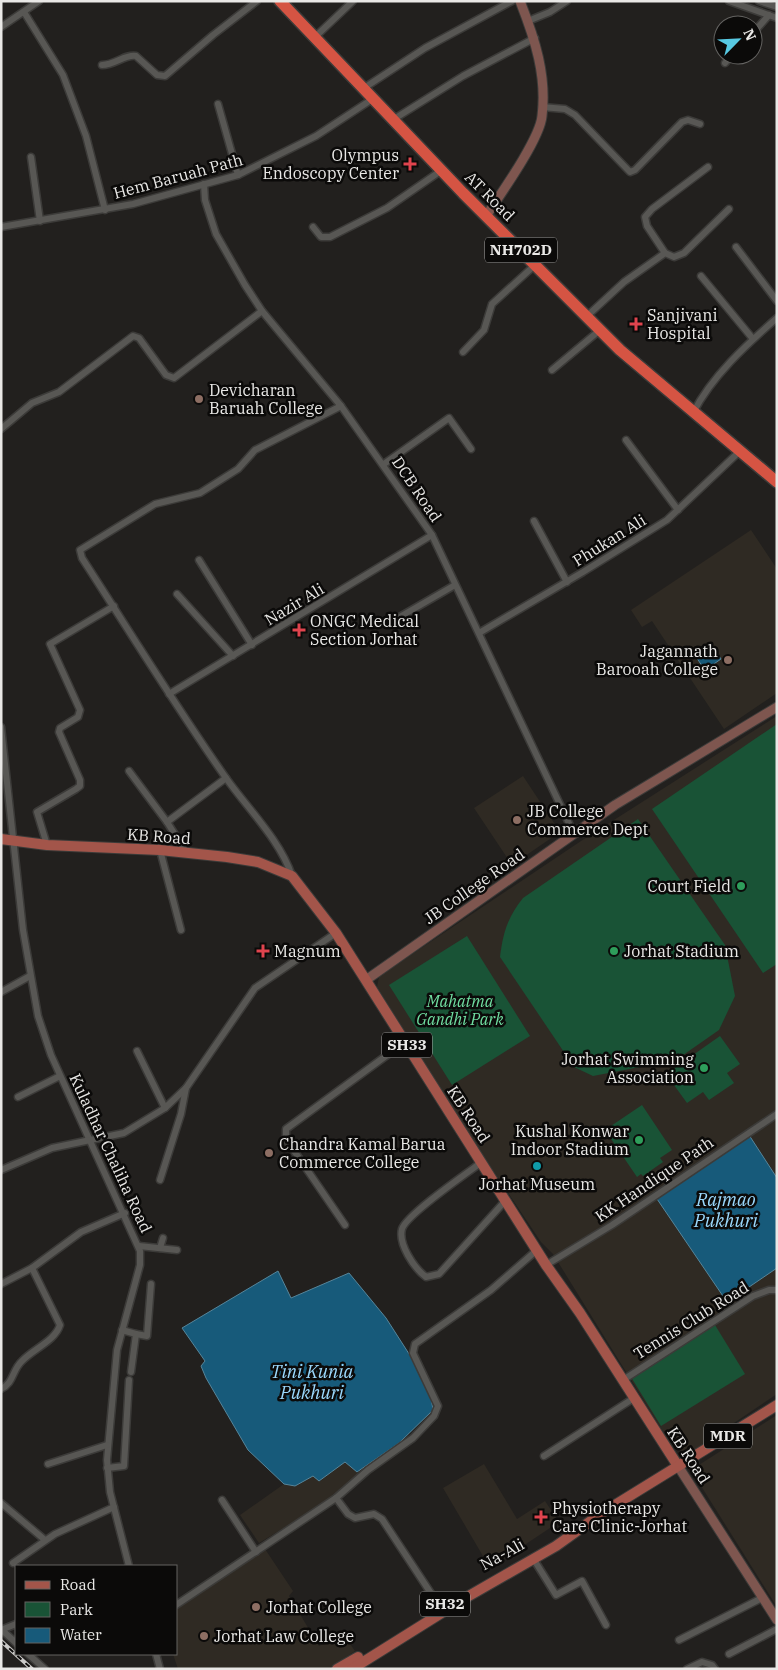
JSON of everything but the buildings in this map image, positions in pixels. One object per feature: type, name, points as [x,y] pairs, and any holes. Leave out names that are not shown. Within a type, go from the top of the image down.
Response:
[{"type":"highway","name":"AT Road","points":[[280,1],[486,216],[620,350],[777,482]]},
{"type":"main road","name":"KB Road","points":[[1,839],[47,845],[186,852],[258,862],[292,876],[336,933],[546,1265],[678,1466]]},
{"type":"main road","name":"MDR","points":[[678,1466],[777,1405]]},
{"type":"main road","name":"Na-Ali","points":[[338,1669],[440,1607],[533,1554],[549,1546],[553,1547],[678,1466]]},
{"type":"main road","points":[[352,1669],[553,1547],[554,1552],[360,1669]]},
{"type":"street","points":[[1,26],[39,1]]},
{"type":"street","points":[[102,65],[112,65],[128,56],[136,56],[157,75],[166,76],[213,35],[257,1]]},
{"type":"street","points":[[315,37],[353,1]]},
{"type":"street","points":[[364,88],[425,48],[512,1]]},
{"type":"street","points":[[486,216],[536,132],[542,117],[540,58],[535,38],[520,1]]},
{"type":"street","points":[[528,21],[550,12],[567,1]]},
{"type":"street","points":[[728,1],[777,18]]},
{"type":"street","points":[[759,1],[777,8]]},
{"type":"street","points":[[24,12],[62,75],[86,136],[104,210]]},
{"type":"street","points":[[763,22],[769,15]]},
{"type":"street","points":[[394,119],[463,76],[535,38]]},
{"type":"street","name":"Hem Baruah Path","points":[[1,228],[134,204],[238,175],[316,136],[374,98]]},
{"type":"street","points":[[218,104],[238,175]]},
{"type":"street","points":[[542,107],[565,109],[575,115],[630,172],[635,170],[682,122],[688,120],[700,124]]},
{"type":"street","points":[[32,157],[40,221]]},
{"type":"street","points":[[708,166],[652,209],[645,217],[647,226],[664,253],[674,256],[684,253],[729,209]]},
{"type":"street","points":[[313,227],[321,237],[330,237],[387,208],[442,170]]},
{"type":"street","name":"DCB Road","points":[[204,184],[205,200],[216,234],[262,311],[341,406],[384,464],[432,535],[574,834]]},
{"type":"street","points":[[736,247],[777,301]]},
{"type":"street","points":[[586,317],[624,282],[664,253]]},
{"type":"street","points":[[463,352],[484,330],[492,304],[535,264]]},
{"type":"street","points":[[702,276],[753,339]]},
{"type":"street","points":[[1,429],[37,400],[59,392],[133,336],[139,338],[166,375],[174,378],[262,311]]},
{"type":"street","points":[[693,412],[721,374],[753,339],[777,318]]},
{"type":"street","points":[[552,370],[600,330]]},
{"type":"street","points":[[292,876],[283,854],[226,778],[169,694],[80,554],[83,547],[156,504],[200,493],[238,468],[255,450],[341,406]]},
{"type":"street","points":[[384,464],[449,418],[471,449]]},
{"type":"street","points":[[626,440],[678,510]]},
{"type":"street","name":"Phukan Ali","points":[[479,633],[567,582],[667,520],[740,451]]},
{"type":"street","points":[[534,522],[567,582]]},
{"type":"street","name":"Nazir Ali","points":[[169,694],[432,535]]},
{"type":"street","points":[[199,560],[252,645]]},
{"type":"street","points":[[391,622],[455,585]]},
{"type":"street","points":[[178,594],[233,656]]},
{"type":"street","points":[[47,845],[37,812],[80,786],[80,780],[59,732],[60,728],[78,717],[80,710],[50,644],[114,606]]},
{"type":"street","name":"JB College Road","points":[[366,980],[615,805],[777,706]]},
{"type":"street","name":"Kuladhar Chaliha Road","points":[[1,726],[30,976],[38,1016],[60,1076],[139,1246],[140,1265],[114,1366],[107,1445],[107,1468],[114,1507],[129,1565]]},
{"type":"street","points":[[129,771],[167,822],[186,852]]},
{"type":"street","points":[[167,822],[226,778]]},
{"type":"street","points":[[160,850],[181,930]]},
{"type":"street","points":[[1,1170],[52,1148],[90,1139],[116,1136],[129,1131],[165,1108],[186,1088],[255,988],[336,933]]},
{"type":"street","points":[[1,992],[30,976]]},
{"type":"street","points":[[345,1225],[286,1140],[286,1129],[405,1042]]},
{"type":"street","points":[[137,1051],[165,1108]]},
{"type":"street","points":[[18,1097],[60,1076]]},
{"type":"street","points":[[160,1180],[181,1114],[186,1088]]},
{"type":"street","name":"KK Handique Path","points":[[546,1265],[612,1225],[777,1114]]},
{"type":"street","points":[[482,1162],[427,1204],[404,1225],[401,1231],[402,1239],[417,1268],[426,1277],[439,1274],[506,1200]]},
{"type":"street","points":[[1,1284],[32,1268],[81,1232],[125,1213]]},
{"type":"street","points":[[160,1248],[163,1238]]},
{"type":"street","points":[[139,1246],[177,1250]]},
{"type":"street","points":[[178,1604],[336,1498],[368,1470],[407,1444],[434,1416],[438,1406],[413,1353],[415,1344],[484,1295],[537,1250]]},
{"type":"street","points":[[1,1389],[10,1384],[20,1362],[56,1333],[60,1325],[32,1268]]},
{"type":"street","points":[[122,1330],[147,1336],[150,1284]]},
{"type":"street","name":"Tennis Club Road","points":[[623,1380],[753,1296],[768,1290],[777,1290]]},
{"type":"street","points":[[131,1372],[136,1334]]},
{"type":"street","points":[[107,1468],[124,1466],[129,1380]]},
{"type":"street","points":[[544,1456],[634,1398]]},
{"type":"street","points":[[48,1464],[107,1445]]},
{"type":"street","name":"KB Road","points":[[678,1466],[777,1620]]},
{"type":"street","points":[[336,1498],[348,1514],[355,1518],[374,1514],[382,1519],[440,1607]]},
{"type":"street","points":[[222,1500],[256,1552]]},
{"type":"street","points":[[1,1503],[45,1540]]},
{"type":"street","points":[[13,1563],[45,1540],[114,1507]]},
{"type":"street","points":[[536,1563],[556,1596],[582,1581],[606,1625]]},
{"type":"street","points":[[679,1640],[762,1598]]},
{"type":"street","points":[[15,1624],[2,1630],[15,1642]]},
{"type":"street","points":[[729,1654],[777,1629]]},
{"type":"street","points":[[32,1655],[45,1669]]},
{"type":"street","points":[[156,1655],[160,1669]]},
{"type":"street","points":[[687,1669],[702,1662],[712,1665],[715,1669]]},
{"type":"shaded area","name":"Jagannath Barooah College","points":[[751,530],[777,569],[777,693],[724,729],[652,621],[642,627],[631,610]]},
{"type":"shaded area","points":[[777,716],[777,1394],[691,1452],[683,1452],[672,1446],[553,1254],[541,1242],[474,1142],[377,987],[379,977],[387,971],[581,841]]},
{"type":"shaded area","name":"JB College Commerce Dept","points":[[523,776],[560,832],[512,865],[474,808]]},
{"type":"shaded area","points":[[777,1415],[777,1607],[691,1470]]},
{"type":"shaded area","points":[[345,1462],[357,1472],[362,1481],[259,1543],[240,1515],[284,1484],[295,1486],[313,1476],[320,1481]]},
{"type":"shaded area","points":[[484,1464],[517,1519],[545,1501],[559,1522],[490,1568],[443,1488]]},
{"type":"shaded area","name":"Jorhat College","points":[[265,1549],[293,1591],[289,1596],[319,1646],[343,1634],[355,1651],[329,1669],[178,1669],[173,1655],[178,1655],[178,1605]]},
{"type":"green space","name":"Court Field","points":[[777,724],[777,964],[763,973],[652,809]]},
{"type":"green space","name":"Jorhat Stadium","points":[[638,819],[725,945],[735,996],[719,1030],[676,1060],[593,1076],[574,1067],[500,957],[501,948],[510,918],[523,898]]},
{"type":"green space","name":"Mahatma Gandhi Park","points":[[467,936],[530,1036],[452,1085],[389,985]]},
{"type":"green space","name":"Jorhat Swimming Association","points":[[720,1036],[740,1064],[727,1073],[734,1083],[709,1100],[703,1092],[687,1103],[666,1074]]},
{"type":"green space","name":"Kushal Konwar Indoor Stadium","points":[[642,1105],[672,1150],[660,1158],[663,1162],[643,1176],[641,1174],[637,1177],[605,1130]]},
{"type":"green space","points":[[715,1325],[745,1374],[661,1426],[631,1377]]},
{"type":"water","points":[[712,646],[721,659],[705,670],[696,657]]},
{"type":"water","name":"Rajmao Pukhuri","points":[[749,1135],[777,1178],[777,1268],[727,1302],[655,1196]]},
{"type":"water","name":"Tini Kunia Pukhuri","points":[[278,1271],[291,1298],[349,1273],[386,1318],[429,1385],[433,1410],[399,1443],[357,1472],[345,1462],[319,1481],[313,1476],[295,1486],[284,1484],[248,1450],[206,1378],[201,1366],[205,1361],[182,1328]]},
{"type":"railway","points":[[1,1641],[15,1654]]},
{"type":"railway","points":[[16,1655],[32,1669]]},
{"type":"place","name":"Olympus Endoscopy Center","points":[[410,164]]},
{"type":"place","name":"Sanjivani Hospital","points":[[636,324]]},
{"type":"place","name":"Devicharan Baruah College","points":[[199,399]]},
{"type":"place","name":"ONGC Medical Section Jorhat","points":[[299,630]]},
{"type":"place","name":"Jagannath Barooah College","points":[[728,660]]},
{"type":"place","name":"JB College Commerce Dept","points":[[517,820]]},
{"type":"place","name":"Court Field","points":[[741,886]]},
{"type":"place","name":"Magnum","points":[[263,951]]},
{"type":"place","name":"Jorhat Stadium","points":[[614,951]]},
{"type":"place","name":"Jorhat Swimming Association","points":[[704,1068]]},
{"type":"place","name":"Kushal Konwar Indoor Stadium","points":[[639,1140]]},
{"type":"place","name":"Chandra Kamal Barua Commerce College","points":[[269,1153]]},
{"type":"place","name":"Jorhat Museum","points":[[537,1166]]},
{"type":"place","name":"Physiotherapy Care Clinic-Jorhat","points":[[541,1517]]},
{"type":"place","name":"Jorhat College","points":[[256,1607]]},
{"type":"place","name":"Jorhat Law College","points":[[204,1636]]}]
